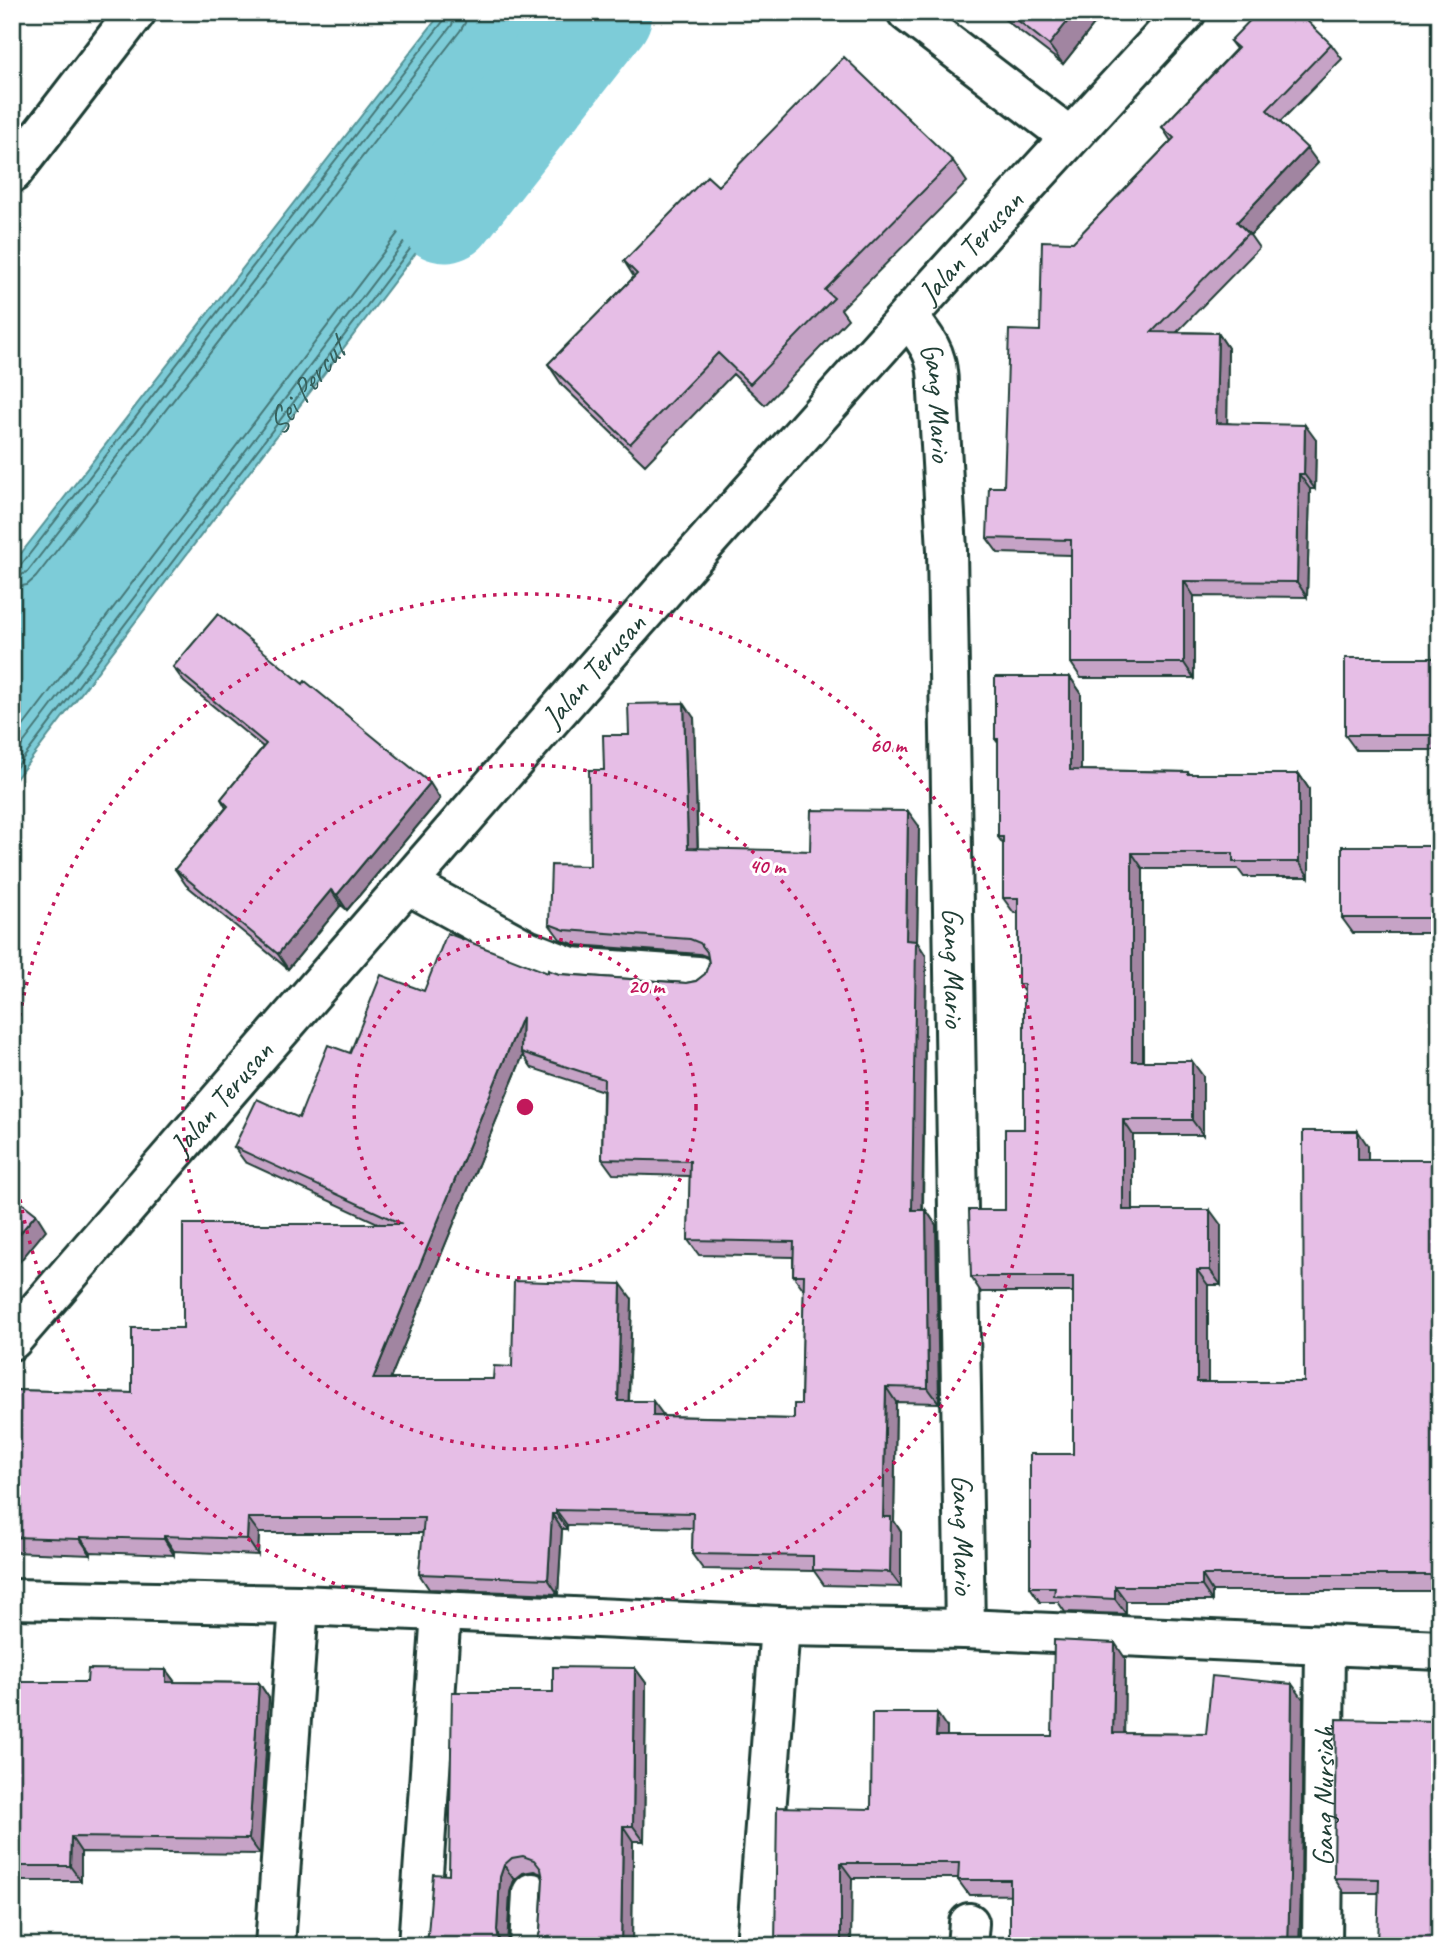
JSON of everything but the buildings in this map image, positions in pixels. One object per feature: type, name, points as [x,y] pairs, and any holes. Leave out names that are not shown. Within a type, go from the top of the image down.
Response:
[{"type":"street","points":[[12,173],[136,12]]},
{"type":"street","points":[[907,12],[1070,137]]},
{"type":"street","name":"Jalan Terusan","points":[[12,1340],[407,884],[908,316],[1186,12]]},
{"type":"street","name":"Gang Mario","points":[[908,316],[933,350],[939,371],[947,550],[965,1629]]},
{"type":"street","points":[[407,884],[527,950],[571,967],[698,976]]},
{"type":"street","points":[[12,1599],[299,1605],[780,1626],[965,1629],[1440,1650]]},
{"type":"street","points":[[275,1946],[299,1605]]},
{"type":"street","points":[[418,1946],[441,1612]]},
{"type":"street","points":[[756,1946],[780,1626]]},
{"type":"street","name":"Gang Nursiah","points":[[1322,1946],[1325,1644]]},
{"type":"street","points":[[529,1946],[532,1893]]},
{"type":"water","name":"Sei Percut","points":[[442,12],[599,12],[12,784],[12,565]]},
{"type":"waterway","name":"Sei Percut","points":[[445,211],[601,12]]}]
